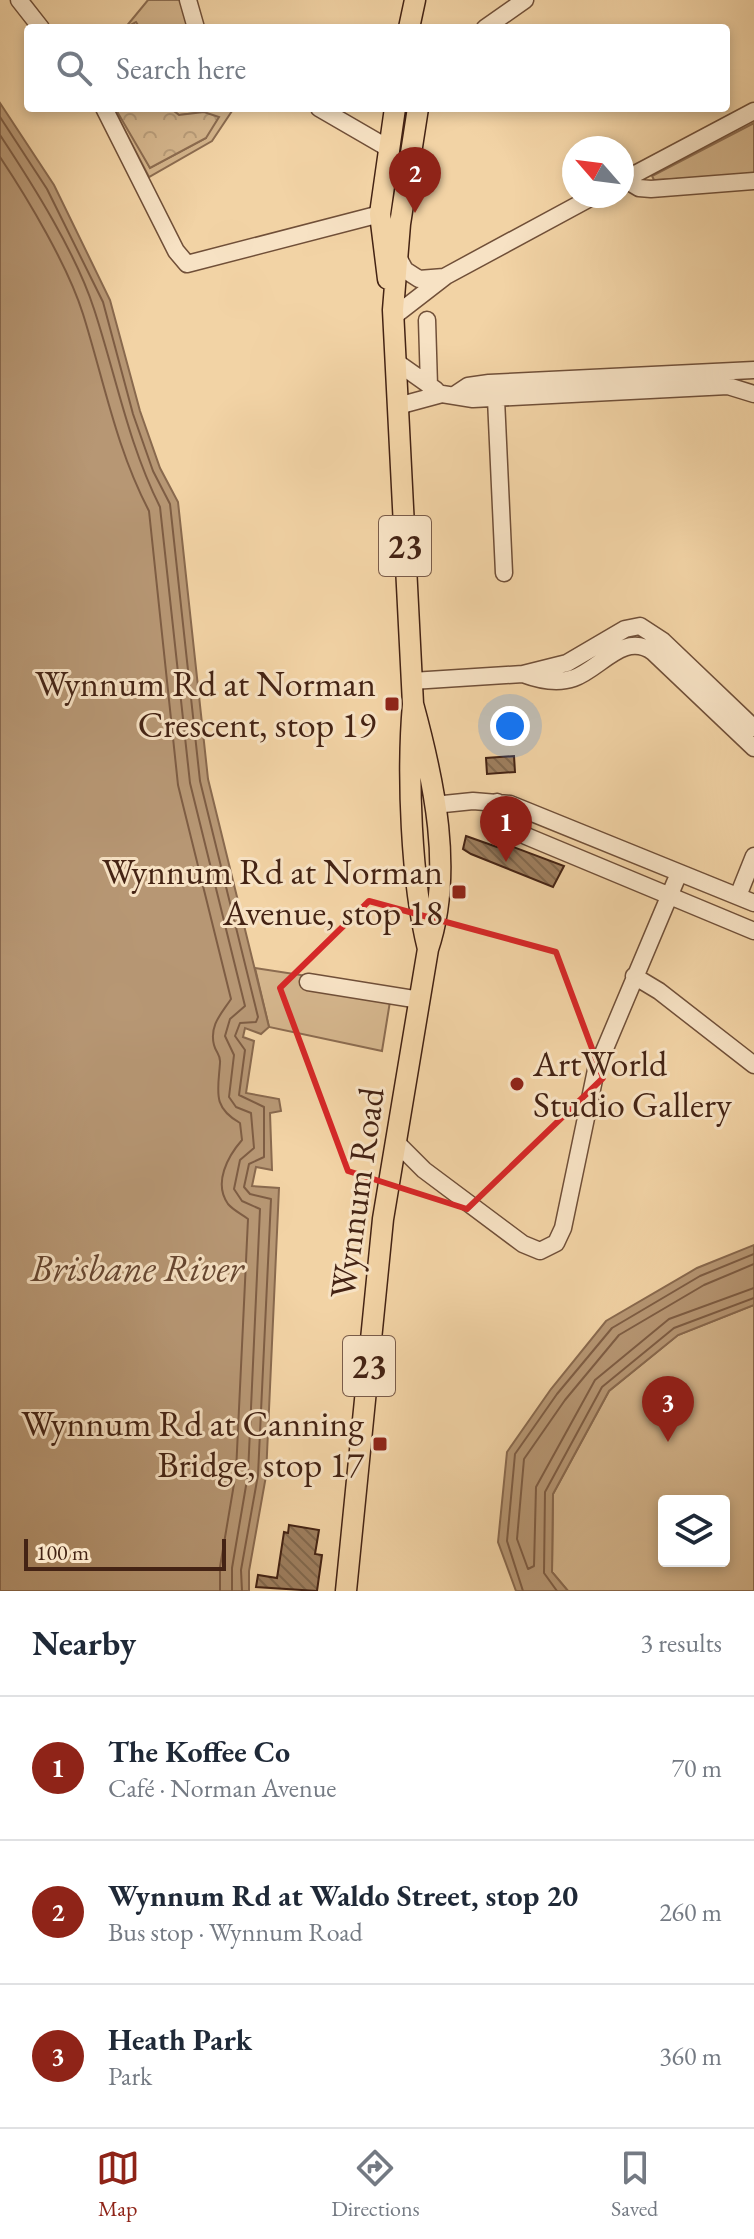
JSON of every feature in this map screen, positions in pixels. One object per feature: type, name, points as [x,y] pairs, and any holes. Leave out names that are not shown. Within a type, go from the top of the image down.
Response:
[{"type":"main road","points":[[410,24],[418,0]]},
{"type":"main road","points":[[418,0],[422,24]]},
{"type":"main road","name":"Wynnum Road","points":[[346,1591],[383,1219],[428,949],[419,907],[424,805],[413,704],[393,314],[380,214],[394,112]]},
{"type":"main road","name":"Wynnum Road","points":[[393,314],[406,184],[417,112]]},
{"type":"main road","points":[[380,214],[395,203],[406,184]]},
{"type":"street","points":[[19,0],[38,24]]},
{"type":"street","points":[[188,0],[195,24]]},
{"type":"street","points":[[503,20],[525,0]]},
{"type":"street","points":[[634,174],[754,111]]},
{"type":"street","points":[[106,112],[176,251],[187,264],[380,214]]},
{"type":"street","points":[[326,112],[388,148]]},
{"type":"street","points":[[634,186],[651,189],[754,181]]},
{"type":"street","points":[[393,314],[446,276],[572,208]]},
{"type":"street","points":[[398,257],[405,270],[419,279],[446,276]]},
{"type":"street","points":[[427,320],[442,391]]},
{"type":"street","points":[[395,361],[442,391],[470,399],[728,386],[754,394]]},
{"type":"street","points":[[397,410],[405,404],[442,391],[489,383],[754,370]]},
{"type":"street","points":[[496,399],[504,573]]},
{"type":"street","points":[[412,681],[523,674],[567,663],[625,629],[642,626],[663,641],[754,728]]},
{"type":"street","points":[[523,674],[544,680],[569,679],[627,646],[642,646],[653,652],[754,748]]},
{"type":"street","points":[[424,805],[497,802],[532,812],[754,903]]},
{"type":"street","points":[[497,802],[526,836],[754,931]]},
{"type":"street","points":[[738,896],[754,856]]},
{"type":"street","points":[[395,1141],[424,1170],[527,1247],[542,1250],[556,1243],[562,1231],[596,1070],[679,873]]},
{"type":"street","points":[[634,976],[659,991],[754,1065]]},
{"type":"street","points":[[308,982],[420,1000]]},
{"type":"highlighted area","points":[[369,901],[556,952],[603,1078],[467,1209],[348,1171],[280,988]]},
{"type":"green space","points":[[148,0],[181,0],[189,24],[136,22],[128,24]]},
{"type":"green space","points":[[115,112],[127,125],[150,168],[206,138],[204,112],[231,112],[212,141],[149,177]]},
{"type":"green space","points":[[117,112],[175,112],[179,115],[204,112],[219,117],[206,138],[150,168]]},
{"type":"green space","points":[[175,112],[204,112],[179,115]]},
{"type":"green space","points":[[754,123],[754,175],[654,180],[652,176]]},
{"type":"green space","points":[[255,968],[392,989],[382,1051],[269,1027]]},
{"type":"green space","points":[[754,1305],[754,1591],[568,1591],[552,1572],[553,1494],[609,1391],[678,1335]]},
{"type":"water","name":"Brisbane River","points":[[0,103],[54,185],[110,300],[140,411],[160,468],[178,502],[208,779],[269,1027],[261,1034],[245,1028],[243,1037],[254,1041],[246,1093],[279,1099],[281,1111],[270,1113],[272,1170],[256,1167],[252,1186],[279,1188],[266,1476],[249,1571],[249,1591],[0,1591]]},
{"type":"water","points":[[754,1245],[754,1305],[678,1335],[609,1391],[553,1494],[552,1572],[568,1591],[516,1591],[498,1542],[507,1452],[551,1389],[606,1321],[697,1268]]},
{"type":"building","points":[[514,756],[515,772],[487,774],[486,758]]},
{"type":"building","points":[[466,836],[497,847],[500,842],[564,866],[553,887],[471,854],[463,849]]},
{"type":"building","points":[[289,1525],[319,1530],[315,1554],[322,1555],[317,1591],[256,1587],[258,1575],[277,1578],[284,1532],[288,1533]]},
{"type":"place","name":"Wynnum Rd at Waldo Street, stop 20","points":[[415,213]]},
{"type":"place","name":"Wynnum Rd at Norman Crescent, stop 19","points":[[392,704]]},
{"type":"place","name":"The Koffee Co","points":[[506,862]]},
{"type":"place","name":"Wynnum Rd at Norman Avenue, stop 18","points":[[459,892]]},
{"type":"place","name":"ArtWorld Studio Gallery","points":[[517,1084]]},
{"type":"place","name":"Heath Park","points":[[668,1442]]},
{"type":"place","name":"Wynnum Rd at Canning Bridge, stop 17","points":[[380,1444]]}]
